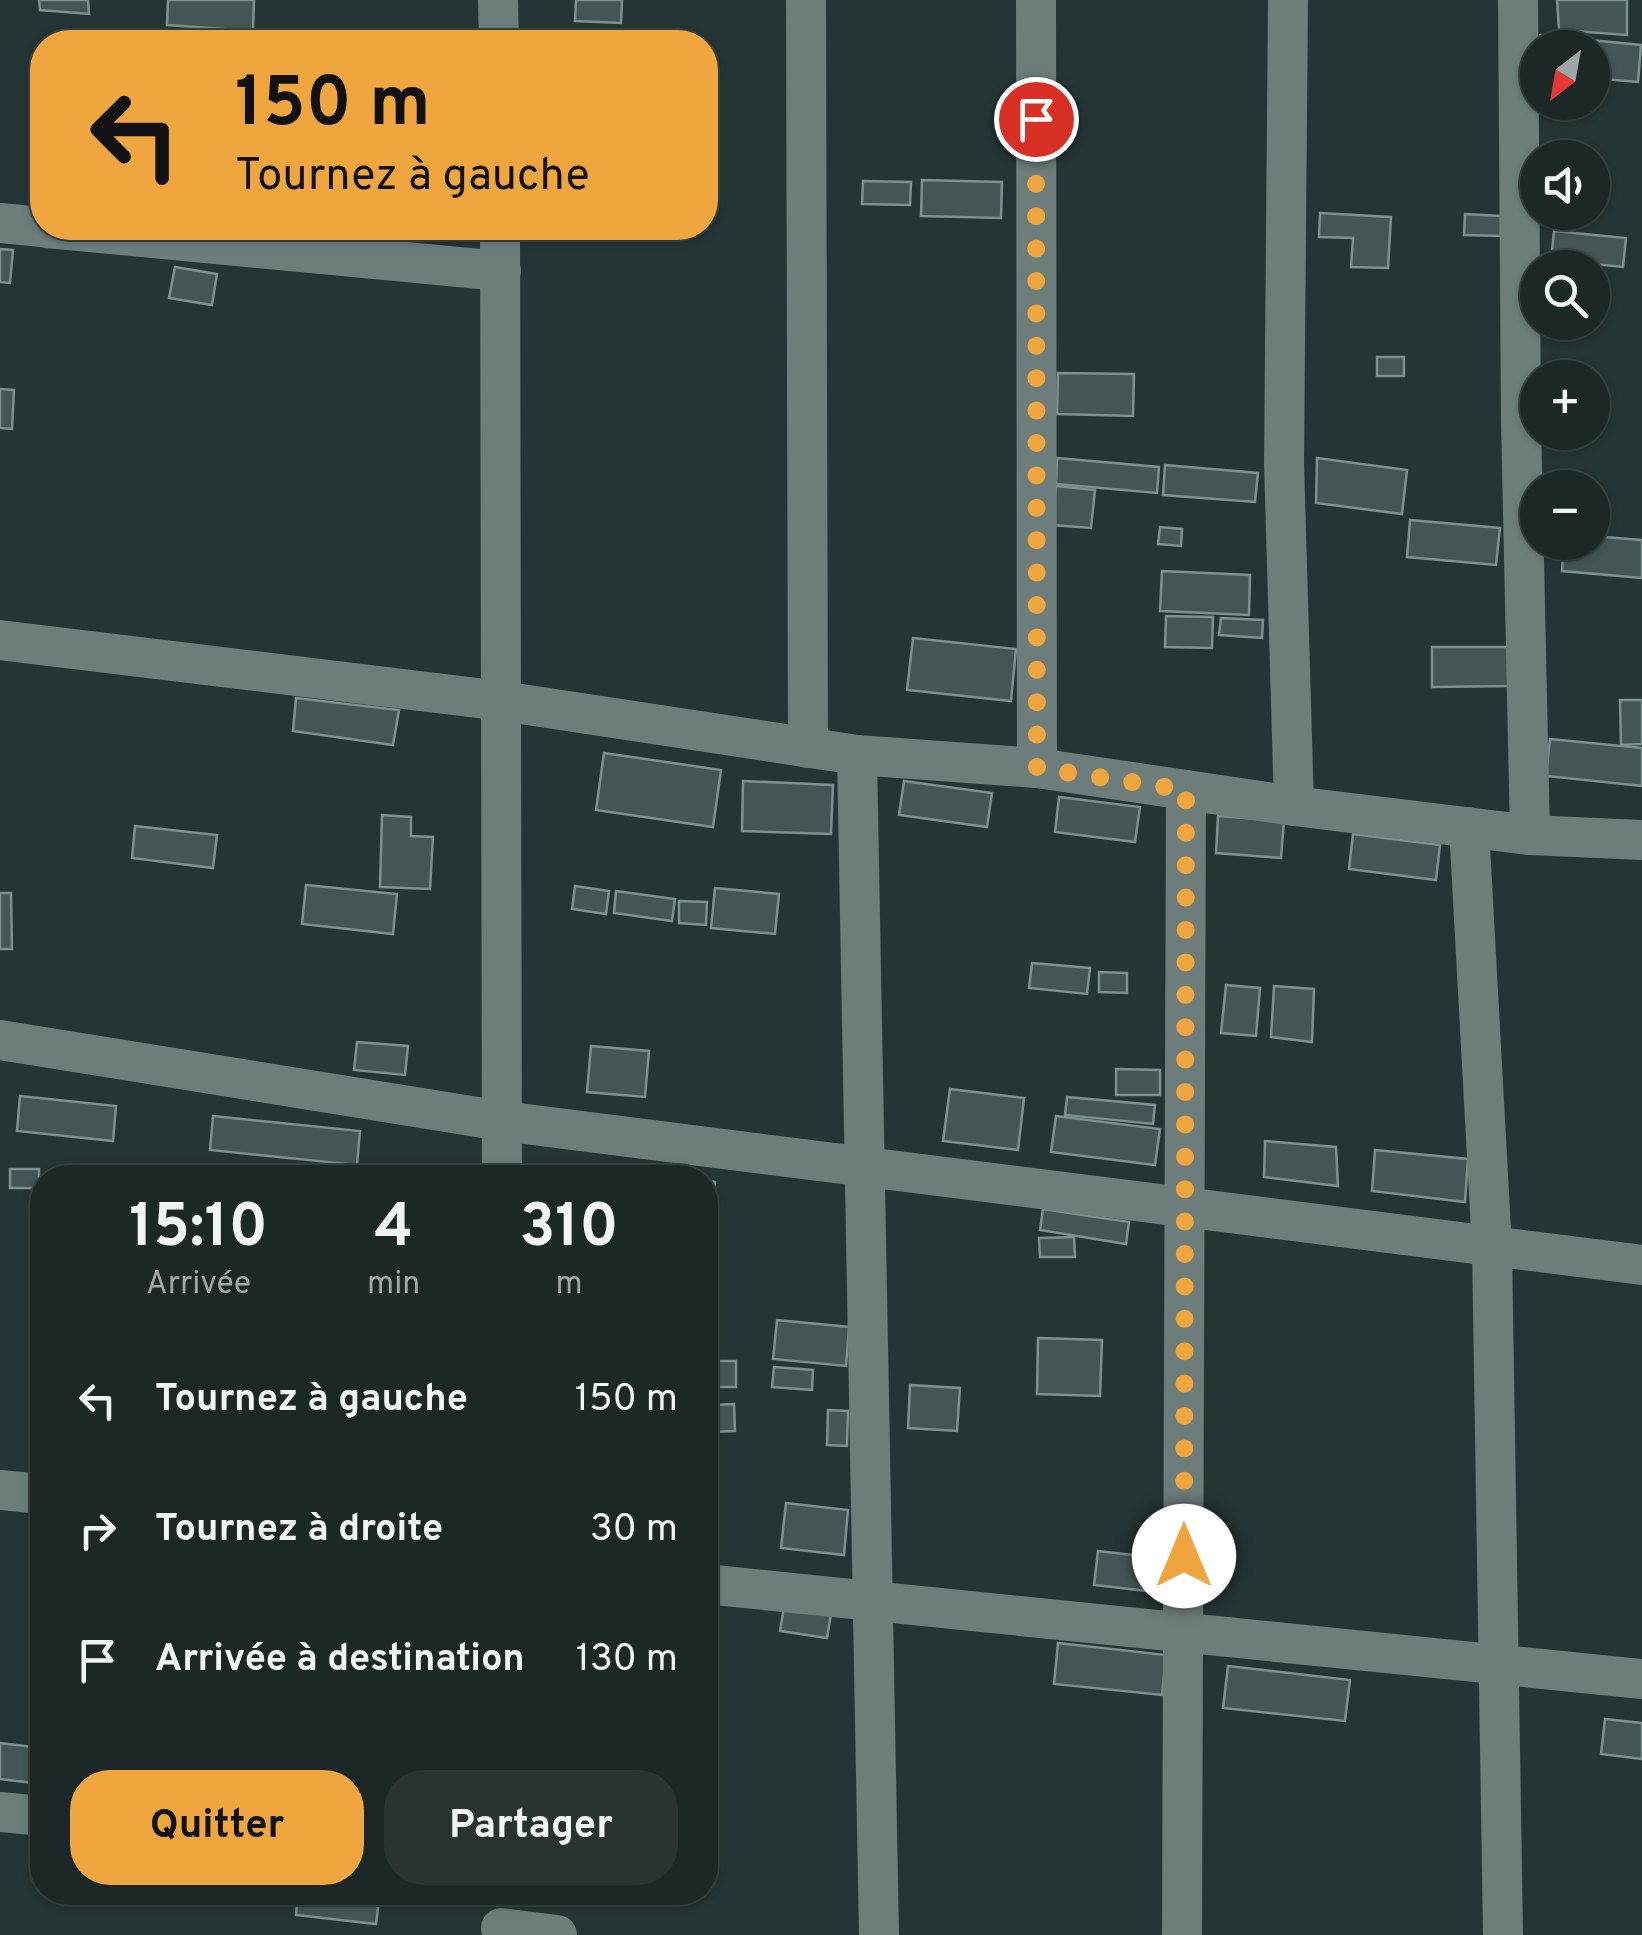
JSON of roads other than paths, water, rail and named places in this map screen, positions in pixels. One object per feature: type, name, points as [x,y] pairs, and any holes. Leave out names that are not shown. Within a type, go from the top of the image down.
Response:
[{"type":"street","points":[[498,0],[499,30]]},
{"type":"street","points":[[806,0],[808,748]]},
{"type":"street","points":[[1036,0],[1037,768]]},
{"type":"street","points":[[1288,0],[1284,462],[1294,806]]},
{"type":"street","points":[[1518,0],[1521,422],[1530,835]]},
{"type":"street","points":[[0,223],[30,226]]},
{"type":"street","points":[[179,240],[500,271]]},
{"type":"street","points":[[500,240],[502,1165]]},
{"type":"street","points":[[0,640],[502,701],[857,755],[1037,768],[1294,806],[1530,835],[1642,840]]},
{"type":"street","points":[[857,755],[879,1935]]},
{"type":"street","points":[[1182,1935],[1186,790]]},
{"type":"street","points":[[1469,826],[1492,1248],[1503,1935]]},
{"type":"street","points":[[0,1040],[502,1121],[1642,1266]]},
{"type":"street","points":[[0,1490],[30,1493]]},
{"type":"street","points":[[718,1585],[1642,1679]]},
{"type":"street","points":[[0,1812],[30,1815]]},
{"type":"street","points":[[501,1918],[557,1935]]}]
